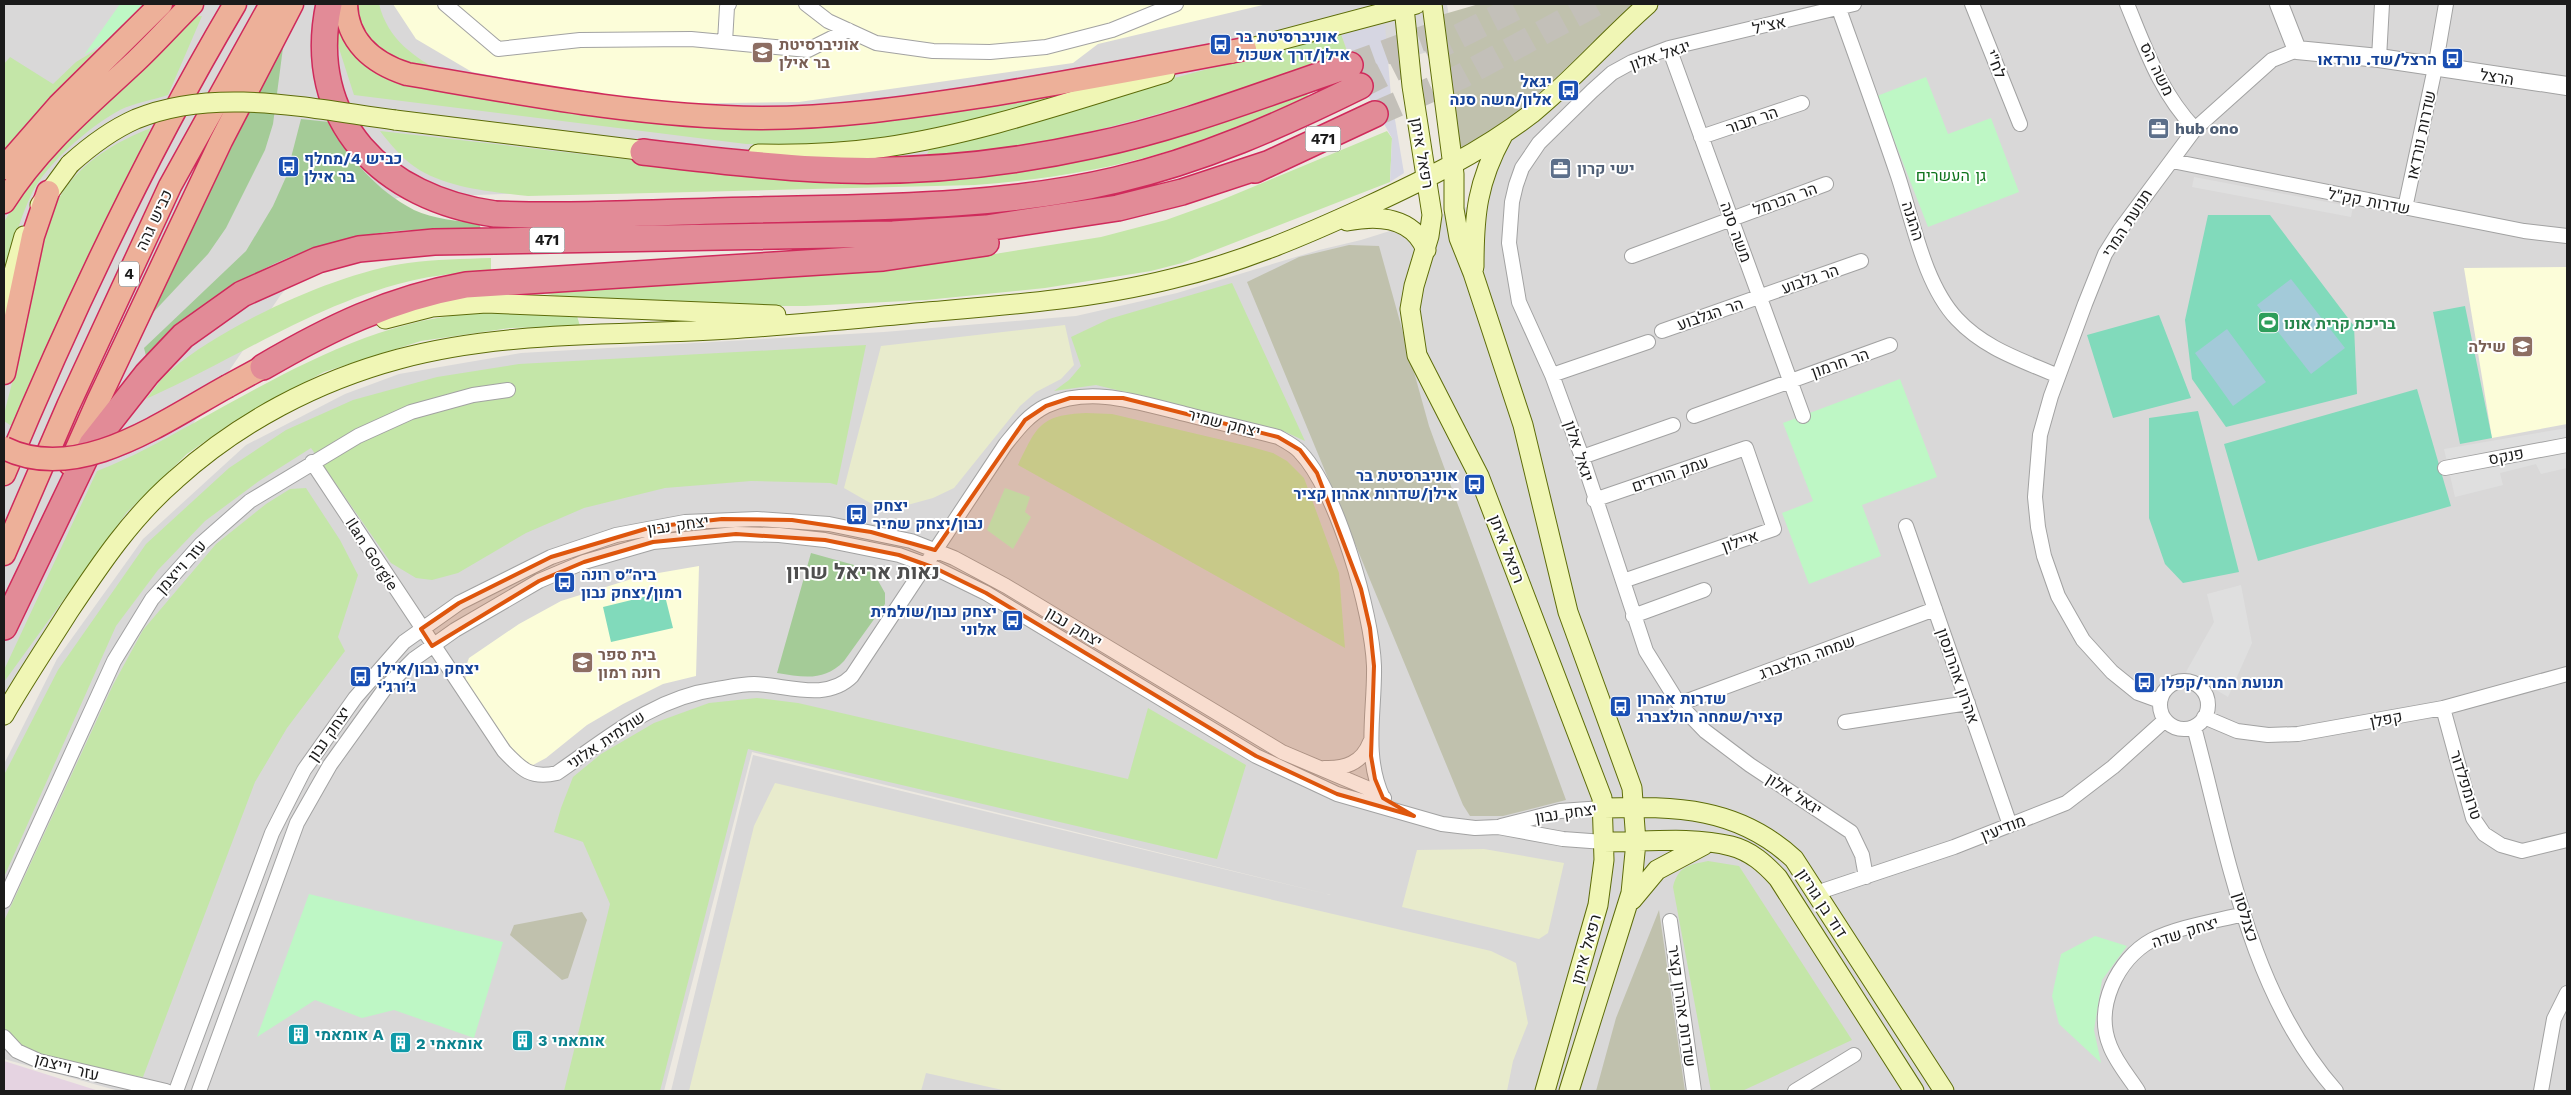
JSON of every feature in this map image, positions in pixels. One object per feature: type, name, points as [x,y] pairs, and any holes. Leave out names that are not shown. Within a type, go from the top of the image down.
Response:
[{"type":"highway","points":[[4,202],[20,176],[54,137],[137,60],[192,4]]},
{"type":"highway","name":"כביש גהה","points":[[4,474],[130,196],[194,74],[235,4]]},
{"type":"highway","name":"כביש גהה","points":[[4,554],[64,414],[170,186],[271,4]]},
{"type":"highway","points":[[4,617],[106,383],[221,141],[292,4]]},
{"type":"highway","name":"471","points":[[329,4],[324,49],[328,82],[333,99],[362,150],[389,175],[417,192],[453,207],[495,214],[904,207],[999,199],[1072,189],[1151,171],[1219,150],[1284,124],[1355,76],[1096,145],[962,166],[880,170],[818,169],[737,163],[643,152]]},
{"type":"highway","points":[[346,4],[352,33],[364,51],[383,65],[407,74],[559,99],[695,116],[802,117],[884,110],[1068,82],[1245,49]]},
{"type":"highway","points":[[4,168],[53,111],[159,6]]},
{"type":"highway","name":"471","points":[[4,627],[92,444],[147,374],[183,336],[217,310],[259,284],[318,260],[359,249],[434,242],[893,234],[995,227],[1118,208],[1182,192],[1270,163],[1375,114]]},
{"type":"highway","points":[[4,448],[20,455],[50,460],[88,456],[116,446],[352,319],[388,305],[439,290],[489,283],[830,262],[929,252],[1137,216],[1185,201],[1270,163]]},
{"type":"highway","points":[[4,373],[32,236],[48,192]]},
{"type":"main road","name":"רפאל איתן","points":[[1432,4],[1452,166],[1455,221],[1462,248],[1474,274],[1523,425],[1568,612],[1628,775],[1635,807],[1634,878],[1626,912],[1570,1091]]},
{"type":"main road","points":[[1608,39],[1635,4]]},
{"type":"main road","points":[[4,715],[24,680],[108,553],[150,504],[201,457],[233,434],[264,415],[316,388],[399,359],[498,342],[734,329],[932,312],[1065,298],[1162,281],[1252,256],[1327,225],[1426,180],[1503,134],[1552,95],[1608,39],[1648,4]]},
{"type":"main road","points":[[4,307],[21,244],[36,210],[70,164],[116,129],[158,112],[183,106],[221,104],[274,105],[643,152],[785,154],[886,147],[991,124],[1245,49],[1408,5]]},
{"type":"main road","name":"רפאל איתן","points":[[1408,5],[1419,137],[1432,215],[1426,250],[1414,286],[1410,309],[1417,355],[1479,476],[1599,785],[1603,808],[1603,880],[1598,904],[1545,1091]]},
{"type":"main road","points":[[1474,274],[1475,225],[1481,183],[1503,134]]},
{"type":"main road","points":[[1419,137],[1436,156],[1452,166]]},
{"type":"main road","points":[[1327,225],[1371,218],[1398,221],[1419,235],[1426,250]]},
{"type":"main road","points":[[263,367],[382,320],[432,307],[470,303],[739,314],[932,312]]},
{"type":"main road","name":"יצחק נבון","points":[[1603,808],[1635,807]]},
{"type":"main road","name":"דוד בן גוריון","points":[[1635,807],[1670,807],[1703,812],[1754,830],[1778,845],[1794,859],[1944,1091]]},
{"type":"main road","name":"דוד בן גוריון","points":[[1604,842],[1711,842],[1733,846],[1765,863],[1778,878],[1914,1091]]},
{"type":"main road","points":[[1626,912],[1641,886],[1657,870],[1686,853],[1711,842]]},
{"type":"street","points":[[445,4],[498,49],[580,40],[690,39],[808,50],[848,30]]},
{"type":"street","points":[[725,42],[727,7],[729,4]]},
{"type":"street","points":[[806,4],[828,21],[876,43],[933,51],[990,52],[1046,47],[1112,30],[1176,4]]},
{"type":"street","name":"אצ\"ל","points":[[1714,37],[1854,4]]},
{"type":"street","name":"לח\"י","points":[[1972,4],[2020,124]]},
{"type":"street","name":"משה הס","points":[[2127,4],[2162,87],[2180,113],[2195,129]]},
{"type":"street","points":[[2279,4],[2297,50]]},
{"type":"street","points":[[2378,58],[2382,4]]},
{"type":"street","name":"שדרות נורדאו","points":[[2405,208],[2436,68],[2446,4]]},
{"type":"street","name":"ההגנה","points":[[1838,9],[1896,168],[1927,266],[1944,301],[1958,320],[1989,345],[2016,359],[2058,376]]},
{"type":"street","name":"יגאל אלון","points":[[1714,37],[1668,48],[1612,73],[1539,143],[1518,176],[1512,202],[1510,223],[1511,261],[1520,302],[1552,375],[1582,457],[1594,500],[1646,651],[1679,704],[1722,745],[1851,832],[1862,855],[1866,877]]},
{"type":"street","name":"משה סנה","points":[[1668,48],[1802,416]]},
{"type":"street","name":"תנועת המרי","points":[[2160,701],[2145,697],[2121,680],[2093,652],[2073,626],[2058,596],[2044,556],[2036,512],[2037,457],[2045,415],[2104,254],[2138,203],[2195,129],[2272,60],[2297,50]]},
{"type":"street","name":"הרצל","points":[[2297,50],[2378,58],[2567,86]]},
{"type":"street","name":"הר תבור","points":[[1701,137],[1802,103]]},
{"type":"street","name":"שדרות קק\"ל","points":[[2172,161],[2524,231],[2567,236]]},
{"type":"street","name":"הר הכרמל","points":[[1632,256],[1826,184]]},
{"type":"street","name":"הר גלבוע","points":[[1759,297],[1861,261]]},
{"type":"street","name":"הר הגלבוע","points":[[1662,331],[1759,297]]},
{"type":"street","points":[[1552,375],[1648,342]]},
{"type":"street","name":"הר חרמון","points":[[1694,416],[1890,345]]},
{"type":"street","name":"עזר וייצמן","points":[[4,901],[114,661],[152,599],[200,544],[228,518],[312,462],[358,436],[411,412],[473,395],[508,390]]},
{"type":"street","name":"יצחק שמיר","points":[[926,564],[1005,445],[1025,420],[1046,406],[1070,398],[1094,396],[1123,398],[1278,437],[1300,450],[1317,473],[1333,509],[1361,589],[1370,628],[1374,666],[1371,736],[1373,768],[1383,798]]},
{"type":"street","points":[[1582,457],[1673,425]]},
{"type":"street","name":"פנקס","points":[[2445,468],[2567,445]]},
{"type":"street","name":"עמק הורדים","points":[[1594,500],[1746,448]]},
{"type":"street","name":"איילון","points":[[1623,581],[1774,529],[1746,448]]},
{"type":"street","name":"Ilan Gorgie","points":[[312,462],[432,646]]},
{"type":"street","name":"יצחק נבון","points":[[176,1091],[259,866],[287,800],[325,737],[355,698],[388,659],[421,629],[458,603],[551,557],[616,535],[652,527],[722,519],[792,520],[871,532],[911,541],[935,550],[1006,586],[1274,748],[1367,788],[1414,816]]},
{"type":"street","name":"אהרון אהרונסון","points":[[1906,526],[2010,825]]},
{"type":"street","name":"יצחק נבון","points":[[199,1091],[297,822],[330,765],[386,687],[414,659],[500,602],[539,581],[584,562],[653,542],[736,534],[779,535],[825,540],[899,555],[926,564],[986,593],[1256,756],[1337,794],[1458,827],[1498,827],[1563,839],[1604,842]]},
{"type":"street","name":"שולמית אלוני","points":[[432,646],[504,752],[520,768],[531,774],[544,776],[558,773],[637,716],[693,693],[752,684],[819,690],[842,685],[852,676],[926,564]]},
{"type":"street","points":[[1634,616],[1704,590]]},
{"type":"street","name":"שמחה הולצברג","points":[[1679,704],[1935,609]]},
{"type":"street","name":"קפלן","points":[[2199,722],[2237,731],[2287,735],[2443,708],[2567,674]]},
{"type":"street","points":[[2189,682],[2196,685],[2207,700],[2199,722],[2188,729],[2175,728],[2165,720],[2161,711],[2160,701],[2168,688],[2174,684],[2189,682]]},
{"type":"street","points":[[1845,722],[1968,703]]},
{"type":"street","name":"טרומפלדור","points":[[2443,708],[2473,818],[2484,834],[2501,845],[2522,851],[2567,840]]},
{"type":"street","name":"מודיעין","points":[[1816,893],[1866,877],[2057,807],[2075,797],[2139,745],[2165,720]]},
{"type":"street","name":"כצנלסון","points":[[2199,722],[2244,914],[2262,968],[2290,1028],[2336,1091]]},
{"type":"street","name":"יצחק שמיר","points":[[1320,768],[1339,767],[1354,763],[1364,754],[1371,736]]},
{"type":"street","name":"יצחק נבון","points":[[1498,827],[1560,811],[1603,808]]},
{"type":"street","name":"יצחק שדה","points":[[2138,1091],[2108,1044],[2107,1007],[2111,986],[2121,967],[2136,951],[2153,939],[2244,914]]},
{"type":"street","name":"שדרות אהרון קציר","points":[[1670,921],[1694,1091]]},
{"type":"street","points":[[2541,1091],[2554,1019],[2567,993]]},
{"type":"street","name":"עזר וייצמן","points":[[4,1037],[17,1051],[39,1062],[166,1091]]},
{"type":"street","points":[[1795,1091],[1854,1055]]},
{"type":"highlighted area","points":[[1070,398],[1123,398],[1278,437],[1300,450],[1317,473],[1361,589],[1370,628],[1374,666],[1371,756],[1375,779],[1383,798],[1414,816],[1337,794],[1256,756],[986,593],[935,568],[899,555],[825,540],[736,534],[653,542],[584,562],[539,581],[432,646],[421,629],[459,603],[551,557],[652,527],[722,519],[792,520],[871,532],[935,550],[1025,420],[1046,406]]},
{"type":"shaded area","points":[[4,4],[1447,4],[1453,44],[1294,93],[922,178],[397,198],[355,219],[318,250],[280,296],[4,702]]},
{"type":"shaded area","name":"אוניברסיטת בר אילן","points":[[393,4],[1267,4],[1098,44],[1073,63],[799,102],[647,104],[472,72],[416,39]]},
{"type":"shaded area","points":[[1479,4],[1636,4],[1512,118],[1458,154],[1441,15]]},
{"type":"shaded area","points":[[1506,4],[2567,4],[2567,1091],[671,1091],[753,755],[1331,895],[752,752],[664,1091],[119,1091],[4,1059],[4,764],[57,659],[143,539],[246,445],[345,394],[399,374],[521,353],[884,332],[1076,316],[1177,293],[1319,250],[1361,240],[1489,200]]},
{"type":"shaded area","points":[[1385,25],[1391,96],[1404,173],[1390,182],[1392,138],[1362,85],[1341,34]]},
{"type":"shaded area","points":[[2194,177],[2353,207],[2351,217],[2192,187]]},
{"type":"shaded area","points":[[1349,245],[1379,246],[1429,426],[1566,800],[1503,816],[1470,816],[1463,805],[1247,282],[1299,257]]},
{"type":"shaded area","name":"שילה","points":[[2567,267],[2567,424],[2492,438],[2464,268]]},
{"type":"shaded area","points":[[1065,325],[1074,365],[1061,379],[1036,392],[1020,406],[954,488],[933,498],[900,507],[872,504],[844,488],[881,346]]},
{"type":"shaded area","points":[[2567,428],[2567,468],[2541,474],[2536,464],[2500,473],[2503,485],[2455,497],[2444,449]]},
{"type":"shaded area","name":"בית ספר רונה רמון","points":[[699,566],[696,676],[663,684],[623,704],[587,725],[546,758],[533,765],[522,762],[470,690],[466,681],[465,669],[469,658],[519,624],[561,601],[641,576]]},
{"type":"shaded area","points":[[2241,585],[2252,643],[2228,697],[2186,672],[2214,622],[2207,594]]},
{"type":"shaded area","points":[[775,783],[1491,951],[1516,963],[1528,1023],[1513,1061],[1507,1091],[1007,1091],[926,1073],[921,1091],[689,1091],[754,826]]},
{"type":"shaded area","points":[[1484,849],[1564,863],[1548,933],[1539,939],[1402,907],[1417,850]]},
{"type":"shaded area","points":[[1659,910],[1685,1091],[1596,1091],[1616,1018]]},
{"type":"shaded area","points":[[582,912],[587,920],[568,978],[562,980],[510,935],[514,925]]},
{"type":"shaded area","points":[[4,1061],[99,1091],[4,1091]]},
{"type":"green space","points":[[120,4],[151,4],[126,30],[84,55]]},
{"type":"green space","points":[[337,4],[366,64],[652,121],[1086,90],[940,129],[834,144],[746,144],[354,95],[336,39]]},
{"type":"green space","points":[[356,4],[379,4],[389,28],[404,46],[423,61],[445,74],[403,64],[363,37]]},
{"type":"green space","points":[[202,16],[168,95],[131,105],[108,117],[70,146],[39,181],[23,214],[4,277],[4,222],[23,190],[54,150],[190,17]]},
{"type":"green space","points":[[124,33],[4,156],[4,64],[10,57],[53,84],[76,62]]},
{"type":"green space","points":[[1341,34],[1348,54],[1193,104],[1087,132],[1034,143],[926,156],[932,145]]},
{"type":"green space","points":[[284,40],[273,124],[265,150],[226,228],[208,254],[148,318]]},
{"type":"green space","name":"גן העשרים","points":[[1926,77],[1948,134],[1991,118],[2019,192],[1928,227],[1877,96]]},
{"type":"green space","points":[[1307,94],[1309,98],[1236,127],[1181,147],[1139,159],[1069,174],[975,185],[528,196],[470,188],[440,180],[415,167],[405,159],[380,131],[721,170],[825,178],[1162,139]]},
{"type":"green space","points":[[301,119],[329,122],[355,161],[376,183],[400,202],[429,216],[479,223],[481,229],[408,230],[360,236],[292,256],[230,288],[201,308],[146,356],[144,348],[246,251],[273,206],[286,177]]},
{"type":"green space","points":[[151,128],[13,427],[4,421],[4,415],[16,367],[37,251],[53,210],[63,192],[80,171],[113,146]]},
{"type":"green space","points":[[1387,131],[1392,138],[1390,182],[1182,263],[1151,271],[1045,288],[926,300],[805,306],[748,306],[557,296],[528,290],[850,273],[926,265],[1101,237],[1166,220],[1219,201]]},
{"type":"green space","name":"בריכת קרית אונו","points":[[2208,215],[2270,215],[2354,326],[2357,394],[2226,427],[2192,379],[2185,320]]},
{"type":"green space","points":[[491,258],[491,270],[419,279],[348,301],[280,332],[146,399],[167,373],[194,353],[251,319],[316,289],[380,268],[408,263]]},
{"type":"green space","points":[[1232,283],[1305,441],[1281,430],[1096,385],[1054,391],[1069,380],[1081,366],[1071,337],[1109,319]]},
{"type":"green space","points":[[2465,306],[2492,438],[2460,444],[2433,312]]},
{"type":"green space","points":[[483,313],[577,316],[580,326],[510,328],[421,341],[324,372],[234,421],[187,454],[127,512],[4,682],[4,670],[97,471],[146,449],[261,386],[332,351],[406,325],[444,317]]},
{"type":"green space","points":[[2159,315],[2191,398],[2113,418],[2087,335]]},
{"type":"green space","points":[[866,345],[837,485],[830,483],[751,481],[665,488],[584,508],[526,533],[458,573],[432,580],[416,578],[391,563],[311,448],[259,481],[205,521],[158,570],[116,626],[4,877],[4,775],[58,670],[146,544],[229,468],[286,430],[353,400],[437,377],[519,364]]},
{"type":"green space","points":[[1900,379],[1937,477],[1862,505],[1881,556],[1809,584],[1782,513],[1813,501],[1783,423]]},
{"type":"green space","points":[[2417,389],[2451,506],[2258,561],[2224,444]]},
{"type":"green space","points":[[2198,411],[2239,572],[2183,583],[2165,564],[2149,518],[2149,418]]},
{"type":"green space","points":[[1086,413],[1112,414],[1248,446],[1273,453],[1287,461],[1304,478],[1339,573],[1345,648],[1018,465],[1030,441],[1042,425],[1059,416]]},
{"type":"green space","points":[[306,488],[340,540],[358,575],[338,637],[345,651],[287,728],[255,782],[143,1077],[86,1068],[48,1059],[16,1041],[4,1027],[4,921],[113,685],[143,630],[216,544],[266,504],[290,489]]},
{"type":"green space","points":[[1005,488],[1030,497],[1025,512],[1031,517],[1013,549],[987,530]]},
{"type":"green space","points":[[811,553],[872,570],[885,593],[885,604],[844,661],[836,668],[821,675],[813,676],[777,673]]},
{"type":"green space","points":[[664,592],[673,628],[611,642],[603,607]]},
{"type":"green space","points":[[757,698],[798,703],[1128,779],[1148,708],[1246,765],[1217,859],[748,749],[660,1091],[564,1091],[610,904],[583,842],[554,832],[573,777],[601,754],[654,723],[709,703]]},
{"type":"green space","points":[[1708,861],[1739,866],[1852,1040],[1742,1091],[1711,1091],[1673,887],[1678,875],[1685,868]]},
{"type":"green space","points":[[309,894],[503,942],[474,1038],[394,1010],[362,1018],[315,1000],[257,1037]]},
{"type":"green space","points":[[2095,936],[2127,946],[2102,980],[2094,1030],[2101,1063],[2059,1024],[2052,996],[2061,954]]},
{"type":"water","points":[[2291,279],[2345,348],[2311,374],[2257,305]]},
{"type":"water","points":[[2227,329],[2266,382],[2233,406],[2195,353]]},
{"type":"tunnel","points":[[1360,86],[1523,4]]},
{"type":"tunnel","points":[[1375,114],[1462,76],[1595,4]]},
{"type":"tunnel","points":[[1350,65],[1430,36]]},
{"type":"place","name":"אוניברסיטת בר אילן/דרך אשכול","points":[[1220,45]]},
{"type":"place","name":"אוניברסיטת בר אילן","points":[[763,53]]},
{"type":"place","name":"הרצל/שד. נורדאו","points":[[2453,59]]},
{"type":"place","name":"יגאל אלון/משה סנה","points":[[1568,90]]},
{"type":"place","name":"hub ono","points":[[2159,128]]},
{"type":"place","name":"כביש 4/מחלף בר אילן","points":[[288,167]]},
{"type":"place","name":"ישי קרון","points":[[1561,168]]},
{"type":"place","name":"בריכת קרית אונו","points":[[2268,323]]},
{"type":"place","name":"שילה","points":[[2522,346]]},
{"type":"place","name":"אוניברסיטת בר אילן/שדרות אהרון קציר","points":[[1474,484]]},
{"type":"place","name":"יצחק נבון/יצחק שמיר","points":[[857,514]]},
{"type":"place","name":"ביה״ס רונה רמון/יצחק נבון","points":[[565,583]]},
{"type":"place","name":"יצחק נבון/שולמית אלוני","points":[[1013,620]]},
{"type":"place","name":"בית ספר רונה רמון","points":[[582,663]]},
{"type":"place","name":"יצחק נבון/אילן ג׳ורג׳י","points":[[361,677]]},
{"type":"place","name":"תנועת המרי/קפלן","points":[[2145,682]]},
{"type":"place","name":"שדרות אהרון קציר/שמחה הולצברג","points":[[1621,707]]},
{"type":"place","name":"אומאמי A","points":[[299,1034]]},
{"type":"place","name":"אומאמי 3","points":[[522,1040]]},
{"type":"place","name":"אומאמי 2","points":[[400,1043]]},
{"type":"district","name":"נאות אריאל שרון","points":[[863,571]]}]
